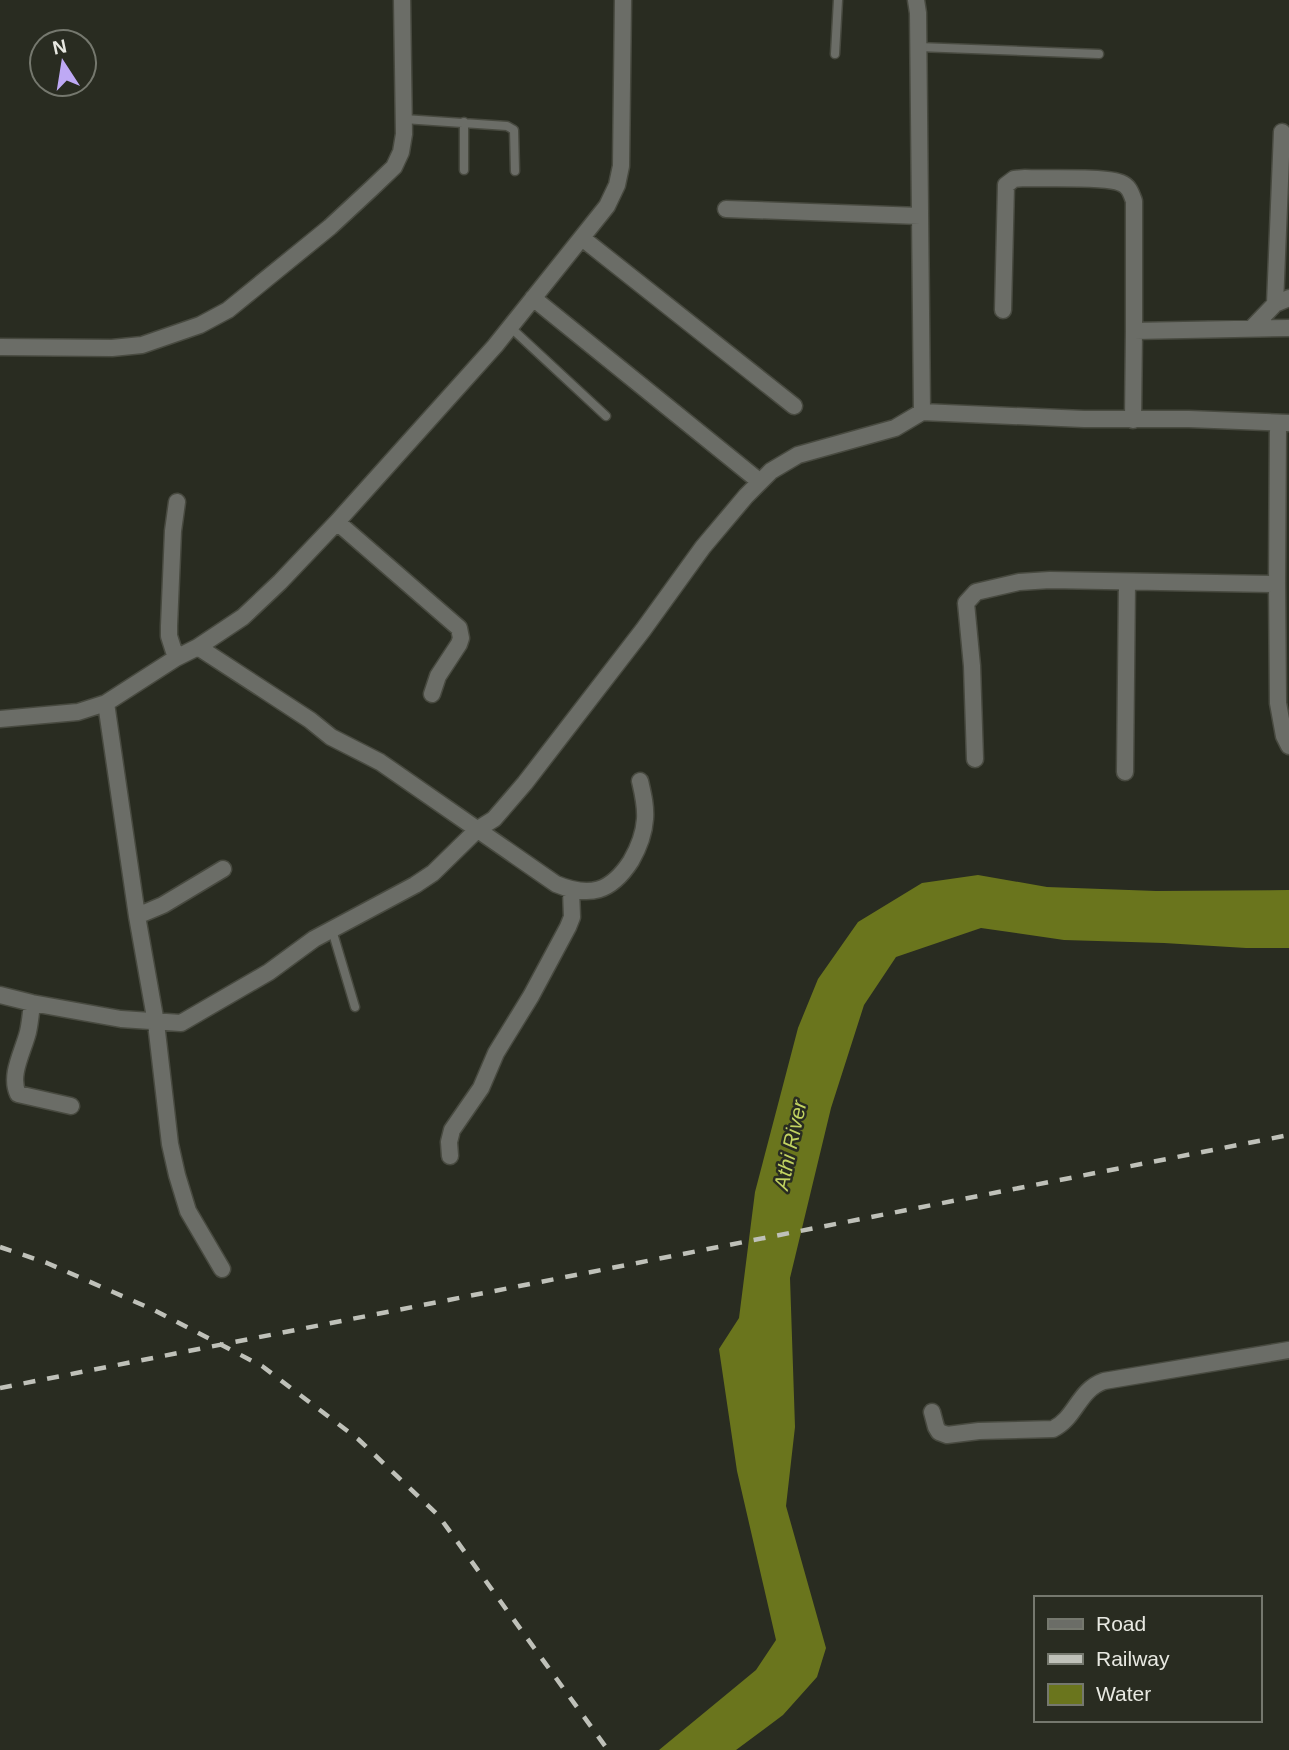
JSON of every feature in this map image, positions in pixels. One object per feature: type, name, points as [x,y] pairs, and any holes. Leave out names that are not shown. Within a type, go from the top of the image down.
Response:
[{"type":"street","points":[[0,346],[112,348],[142,345],[200,325],[228,310],[330,227],[394,167],[401,152],[404,119],[402,0]]},
{"type":"street","points":[[0,719],[78,712],[106,704],[243,617],[280,583],[337,522],[510,327],[607,206],[617,185],[621,166],[623,0]]},
{"type":"street","points":[[916,0],[922,412]]},
{"type":"street","points":[[1252,328],[1282,301],[1282,132]]},
{"type":"street","points":[[1003,310],[1006,184],[1014,179],[1025,178],[1122,183],[1130,190],[1133,201],[1133,420]]},
{"type":"street","points":[[726,209],[920,216]]},
{"type":"street","points":[[582,238],[794,406]]},
{"type":"street","points":[[533,298],[759,481]]},
{"type":"street","points":[[1134,331],[1289,328]]},
{"type":"street","points":[[0,995],[32,1003],[156,1023],[181,1023],[270,972],[314,939],[387,902],[433,873],[478,829],[494,819],[525,783],[703,547],[759,481],[783,462],[799,455],[895,428],[922,412],[1133,420],[1189,418],[1284,423],[1277,583],[1278,703],[1283,736],[1289,746]]},
{"type":"street","points":[[176,658],[169,636],[169,626],[173,531],[177,502]]},
{"type":"street","points":[[337,522],[459,628],[459,644],[438,676],[432,694]]},
{"type":"street","points":[[975,759],[972,666],[966,603],[983,589],[1050,580],[1277,583]]},
{"type":"street","points":[[1125,772],[1127,582]]},
{"type":"street","points":[[198,647],[310,720],[331,737],[380,762],[556,884],[570,890],[593,891],[604,888],[616,881],[631,861],[642,840],[645,820],[645,803],[640,780]]},
{"type":"street","points":[[106,704],[137,916],[156,1023],[170,1144],[188,1211],[222,1269]]},
{"type":"street","points":[[137,916],[163,905],[223,869]]},
{"type":"street","points":[[450,1156],[452,1130],[481,1088],[496,1053],[568,927],[573,906],[570,890]]},
{"type":"street","points":[[32,1003],[29,1030],[14,1085],[18,1094],[71,1106]]},
{"type":"street","points":[[932,1412],[939,1432],[947,1435],[979,1431],[1053,1429],[1064,1424],[1087,1390],[1104,1381],[1289,1350]]},
{"type":"lane","points":[[835,54],[838,0]]},
{"type":"lane","points":[[918,47],[1099,54]]},
{"type":"lane","points":[[404,119],[508,125],[514,131],[515,171]]},
{"type":"lane","points":[[464,122],[464,170]]},
{"type":"lane","points":[[510,327],[607,416]]},
{"type":"lane","points":[[332,930],[355,1007]]},
{"type":"water","name":"Athi River","points":[[978,875],[1047,887],[1156,891],[1289,890],[1289,948],[1064,940],[981,928],[896,957],[864,1005],[831,1108],[790,1278],[795,1427],[786,1506],[826,1648],[817,1677],[783,1715],[736,1750],[659,1750],[756,1670],[776,1640],[737,1471],[719,1349],[739,1318],[755,1192],[798,1028],[818,979],[858,922],[922,883]]},
{"type":"railway","points":[[0,1388],[1289,1135]]},
{"type":"railway","points":[[0,1247],[47,1263],[154,1310],[262,1366],[358,1439],[438,1515],[608,1750]]}]
